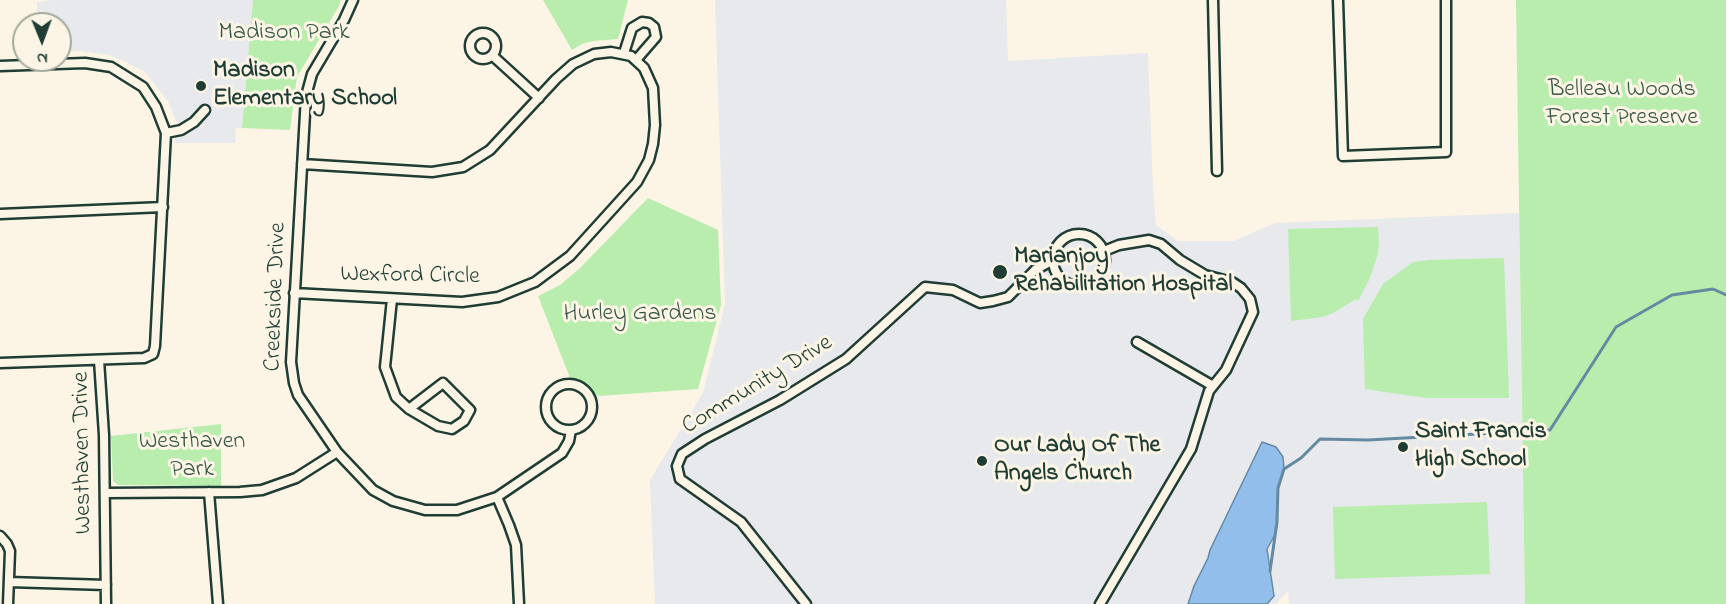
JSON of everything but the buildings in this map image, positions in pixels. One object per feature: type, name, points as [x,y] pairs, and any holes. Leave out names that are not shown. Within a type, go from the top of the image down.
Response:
[{"type":"street","name":"Creekside Drive","points":[[353,0],[310,81],[306,96],[291,362],[294,383],[304,406],[337,452],[373,490],[393,501],[425,510],[458,510],[497,497],[562,453],[569,441],[571,430]]},
{"type":"street","points":[[1213,0],[1217,171]]},
{"type":"street","points":[[1338,0],[1343,156],[1446,152],[1446,0]]},
{"type":"street","points":[[302,164],[432,172],[463,167],[490,150],[556,80],[584,58],[611,52],[624,53],[633,28],[642,22],[650,23],[654,27],[656,37],[636,60]]},
{"type":"street","name":"Wexford Circle","points":[[294,293],[462,302],[498,297],[535,282],[570,256],[637,182],[649,160],[654,134],[653,88],[644,68],[624,53]]},
{"type":"street","points":[[493,56],[539,98]]},
{"type":"street","points":[[0,66],[85,63],[111,67],[143,87],[156,107],[166,133],[181,130],[194,122],[205,110]]},
{"type":"street","name":"Westhaven Drive","points":[[106,604],[106,493],[99,360],[146,358],[153,354],[166,133]]},
{"type":"street","points":[[0,214],[163,207]]},
{"type":"street","name":"Community Drive","points":[[806,604],[741,522],[680,478],[677,466],[682,454],[705,439],[780,400],[846,358],[925,287],[953,290],[980,303],[993,301],[1008,297],[1035,270],[1053,260],[1058,244],[1071,235],[1087,234],[1094,238],[1104,251]]},
{"type":"street","points":[[1053,260],[1054,269],[1066,283],[1084,286],[1099,277],[1104,269],[1106,260],[1104,251],[1119,245],[1149,240],[1161,244],[1180,260],[1205,275],[1232,282],[1241,288],[1250,299],[1252,312],[1226,370],[1209,391],[1191,448],[1100,604]]},
{"type":"street","points":[[392,299],[385,367],[396,397],[409,410],[438,426],[452,429],[464,421],[470,410],[443,383],[409,410]]},
{"type":"street","points":[[1137,342],[1213,386]]},
{"type":"street","points":[[0,363],[99,360]]},
{"type":"street","name":"Creekside Drive","points":[[568,384],[585,389],[592,405],[587,422],[580,428],[571,430],[562,429],[554,424],[548,417],[546,408],[547,399],[552,392],[559,386],[568,384]]},
{"type":"street","points":[[106,493],[250,491],[275,487],[296,478],[337,452]]},
{"type":"street","points":[[209,492],[218,604]]},
{"type":"street","points":[[497,497],[516,545],[519,604]]},
{"type":"street","points":[[0,536],[8,544],[10,551],[8,604]]},
{"type":"street","points":[[9,582],[106,585]]},
{"type":"shaded area","name":"Madison Elementary School","points":[[53,0],[253,0],[242,128],[236,128],[235,143],[174,143],[178,126],[168,101],[144,71],[110,55],[72,51],[72,12],[37,12],[37,2]]},
{"type":"shaded area","name":"Marianjoy Rehabilitation Hospital","points":[[715,0],[1006,0],[1008,61],[1148,53],[1156,225],[1178,241],[1234,241],[1275,223],[1519,213],[1525,604],[1289,604],[1288,591],[1276,604],[655,604],[650,480],[703,393],[725,304]]},
{"type":"green space","name":"Madison Park","points":[[253,0],[341,0],[297,77],[290,130],[242,128]]},
{"type":"green space","points":[[543,0],[628,0],[618,39],[593,41],[572,50]]},
{"type":"green space","name":"Belleau Woods Forest Preserve","points":[[1516,0],[1726,0],[1726,604],[1525,604]]},
{"type":"green space","name":"Hurley Gardens","points":[[648,198],[718,230],[721,305],[698,389],[599,396],[570,378],[538,296],[560,285],[580,268]]},
{"type":"green space","points":[[1378,227],[1377,257],[1358,301],[1356,299],[1322,317],[1291,321],[1288,229]]},
{"type":"green space","points":[[1504,258],[1509,398],[1426,398],[1365,389],[1363,319],[1383,284],[1413,262]]},
{"type":"green space","name":"Westhaven Park","points":[[221,424],[221,486],[118,485],[113,481],[111,436]]},
{"type":"green space","points":[[1487,502],[1490,574],[1335,579],[1333,507]]},
{"type":"water","points":[[1262,442],[1276,447],[1283,457],[1284,469],[1278,488],[1276,533],[1267,549],[1274,596],[1267,604],[1188,604],[1210,550]]},
{"type":"waterway","points":[[1270,571],[1277,522],[1278,488],[1284,469],[1301,458],[1320,439],[1368,440],[1550,430],[1616,327],[1672,295],[1713,289],[1726,295]]},
{"type":"place","name":"Madison Elementary School","points":[[201,86]]},
{"type":"place","name":"Marianjoy Rehabilitation Hospital","points":[[1000,272]]},
{"type":"place","name":"Saint Francis High School","points":[[1403,447]]},
{"type":"place","name":"Our Lady Of The Angels Church","points":[[982,461]]}]
